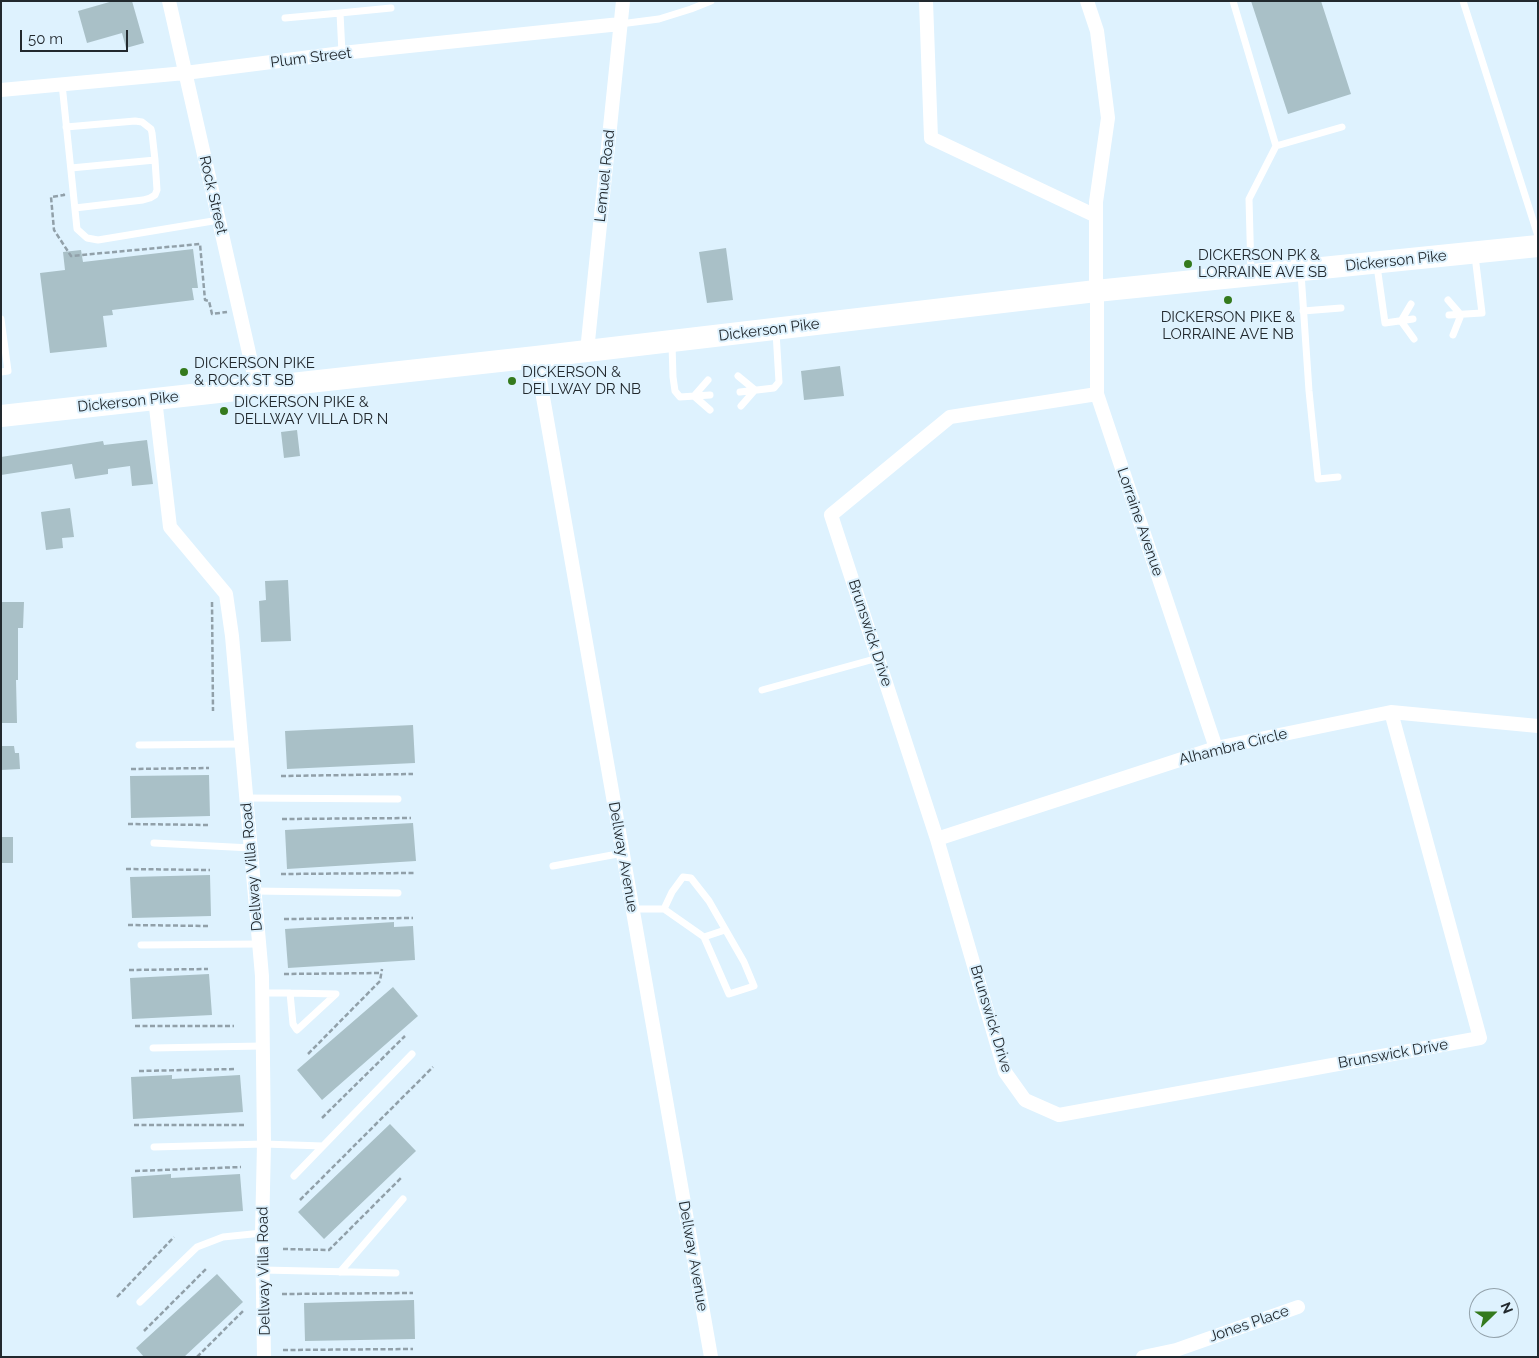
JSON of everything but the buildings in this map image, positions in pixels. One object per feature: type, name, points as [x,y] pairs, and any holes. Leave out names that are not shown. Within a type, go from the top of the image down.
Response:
[{"type":"main road","name":"Dickerson Pike","points":[[1,416],[536,357],[1097,291],[1538,246]]},
{"type":"street","name":"Rock Street","points":[[169,1],[257,388]]},
{"type":"street","name":"Lemuel Road","points":[[587,351],[622,1]]},
{"type":"street","points":[[926,1],[931,138],[1096,216]]},
{"type":"street","name":"Lorraine Avenue","points":[[1087,1],[1097,30],[1108,118],[1096,202],[1097,394],[1216,748]]},
{"type":"street","name":"Plum Street","points":[[1,90],[185,73],[620,24]]},
{"type":"street","name":"Dellway Avenue","points":[[536,357],[711,1357]]},
{"type":"street","name":"Brunswick Drive","points":[[1097,394],[950,417],[831,515],[937,839],[1005,1072],[1025,1100],[1059,1114],[1480,1038],[1391,712]]},
{"type":"street","name":"Dellway Villa Road","points":[[155,399],[170,527],[226,594],[232,636],[262,993],[264,1357]]},
{"type":"street","name":"Alhambra Circle","points":[[937,839],[1216,748],[1391,712],[1538,726]]},
{"type":"street","name":"Jones Place","points":[[1143,1357],[1177,1353],[1298,1307]]},
{"type":"lane","points":[[620,24],[659,19],[691,10],[711,1]]},
{"type":"lane","points":[[1233,1],[1276,146],[1249,199],[1251,276]]},
{"type":"lane","points":[[1463,1],[1538,236]]},
{"type":"lane","points":[[285,18],[392,8]]},
{"type":"lane","points":[[340,13],[342,54]]},
{"type":"lane","points":[[62,84],[77,229],[87,238],[98,240],[219,220]]},
{"type":"lane","points":[[66,127],[142,122],[151,129],[156,160],[157,190],[155,195],[150,198],[75,208]]},
{"type":"lane","points":[[1276,146],[1342,127]]},
{"type":"lane","points":[[71,168],[156,160]]},
{"type":"lane","points":[[1450,315],[1482,313],[1475,253]]},
{"type":"lane","points":[[1377,263],[1385,323],[1413,319]]},
{"type":"lane","points":[[1300,270],[1318,479],[1338,476]]},
{"type":"lane","points":[[1448,300],[1461,315]]},
{"type":"lane","points":[[1401,321],[1411,304]]},
{"type":"lane","points":[[1303,312],[1341,308]]},
{"type":"lane","points":[[1453,335],[1461,315]]},
{"type":"lane","points":[[1,319],[8,371],[1,372]]},
{"type":"lane","points":[[1401,321],[1414,339]]},
{"type":"lane","points":[[740,392],[774,388],[779,382],[775,329]]},
{"type":"lane","points":[[672,341],[675,391],[680,397],[710,395]]},
{"type":"lane","points":[[738,376],[755,390]]},
{"type":"lane","points":[[694,396],[708,380]]},
{"type":"lane","points":[[741,406],[755,390]]},
{"type":"lane","points":[[694,396],[710,410]]},
{"type":"lane","points":[[762,690],[878,658]]},
{"type":"lane","points":[[139,744],[242,744]]},
{"type":"lane","points":[[246,798],[398,798]]},
{"type":"lane","points":[[154,843],[251,848]]},
{"type":"lane","points":[[553,866],[623,854]]},
{"type":"lane","points":[[632,909],[664,909],[704,937],[729,994],[754,986],[744,962],[726,930],[709,901],[691,878],[683,877],[672,892],[664,909]]},
{"type":"lane","points":[[254,891],[398,893]]},
{"type":"lane","points":[[704,937],[726,930]]},
{"type":"lane","points":[[141,945],[259,944]]},
{"type":"lane","points":[[262,993],[290,993],[299,993],[336,994],[297,1030],[292,1024],[290,993]]},
{"type":"lane","points":[[153,1048],[262,1046]]},
{"type":"lane","points":[[294,1176],[412,1054]]},
{"type":"lane","points":[[154,1147],[264,1144],[324,1146]]},
{"type":"lane","points":[[340,1272],[403,1199]]},
{"type":"lane","points":[[140,1302],[197,1247],[223,1237],[262,1233]]},
{"type":"lane","points":[[263,1270],[396,1273]]},
{"type":"path","points":[[212,598],[213,711]]},
{"type":"path","points":[[131,769],[209,768]]},
{"type":"path","points":[[281,776],[412,774]]},
{"type":"path","points":[[282,819],[411,818]]},
{"type":"path","points":[[128,824],[210,825]]},
{"type":"path","points":[[126,869],[210,870]]},
{"type":"path","points":[[281,874],[414,873]]},
{"type":"path","points":[[284,918],[413,918]]},
{"type":"path","points":[[128,926],[209,926]]},
{"type":"path","points":[[129,970],[208,969]]},
{"type":"path","points":[[284,974],[382,971],[380,981],[308,1054]]},
{"type":"path","points":[[135,1026],[234,1026]]},
{"type":"path","points":[[322,1118],[405,1036]]},
{"type":"path","points":[[300,1200],[433,1067]]},
{"type":"path","points":[[139,1071],[235,1069]]},
{"type":"path","points":[[134,1125],[245,1125]]},
{"type":"path","points":[[135,1171],[241,1168]]},
{"type":"path","points":[[283,1249],[329,1250],[402,1177]]},
{"type":"path","points":[[117,1297],[174,1237]]},
{"type":"path","points":[[144,1331],[207,1268]]},
{"type":"path","points":[[282,1294],[413,1294]]},
{"type":"path","points":[[198,1357],[244,1310]]},
{"type":"path","points":[[283,1350],[413,1349]]},
{"type":"place","name":"DICKERSON PK & LORRAINE AVE SB","points":[[1188,264]]},
{"type":"place","name":"DICKERSON PIKE & LORRAINE AVE NB","points":[[1228,300]]},
{"type":"place","name":"DICKERSON PIKE & ROCK ST SB","points":[[184,372]]},
{"type":"place","name":"DICKERSON & DELLWAY DR NB","points":[[512,381]]},
{"type":"place","name":"DICKERSON PIKE & DELLWAY VILLA DR N","points":[[224,411]]}]
